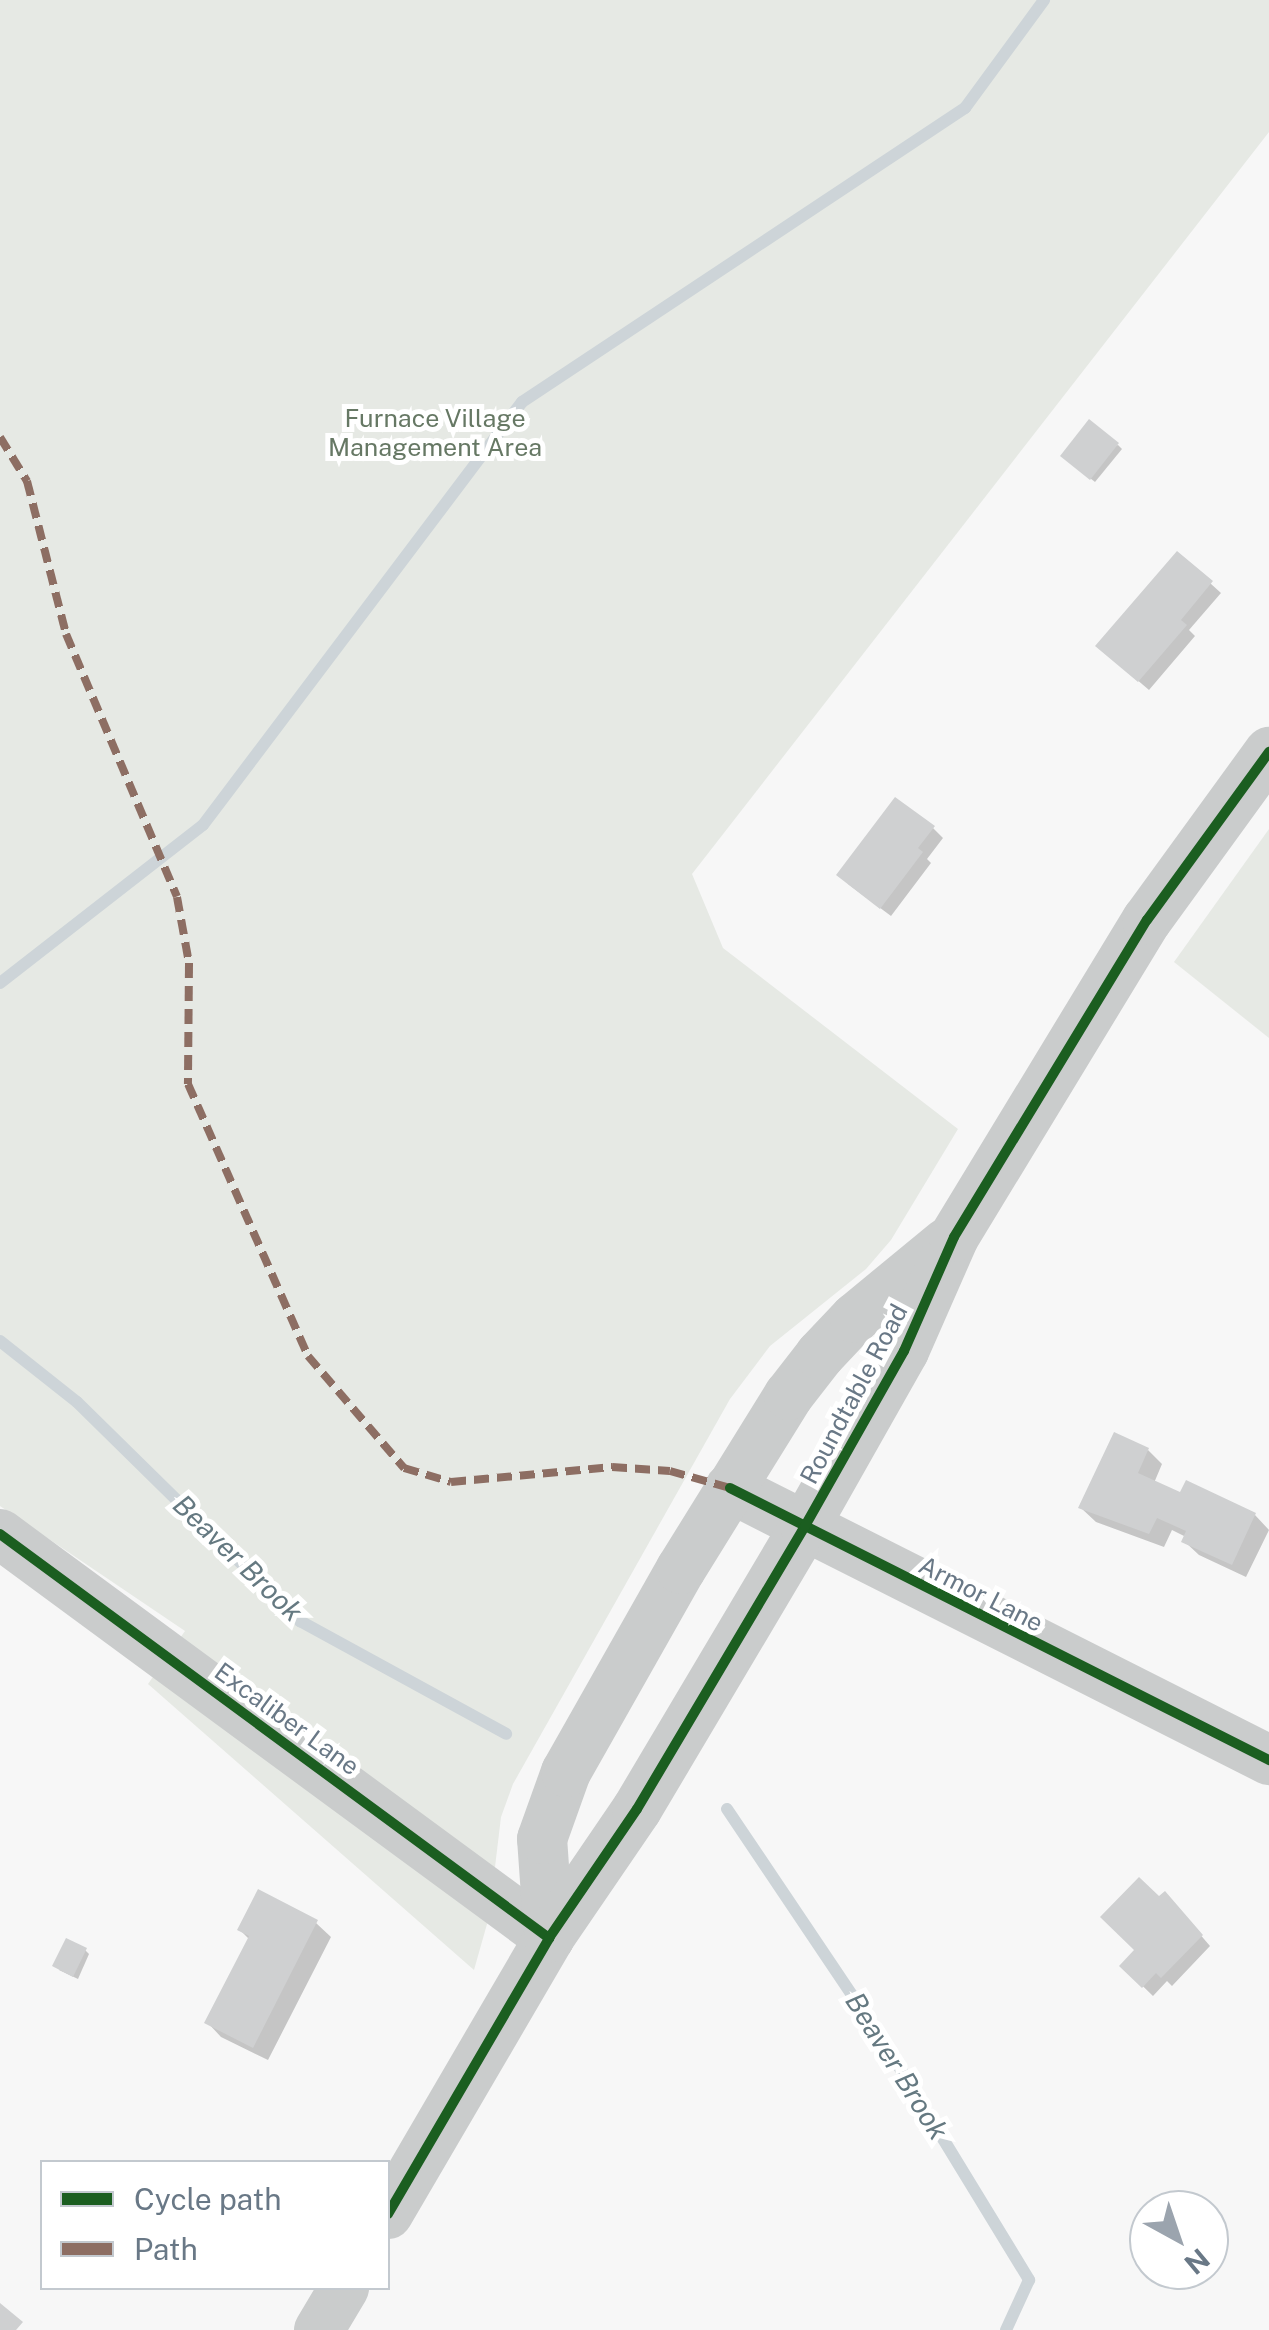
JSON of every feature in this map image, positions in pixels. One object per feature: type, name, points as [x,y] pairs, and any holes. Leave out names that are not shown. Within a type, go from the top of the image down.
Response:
[{"type":"street","name":"Roundtable Road","points":[[390,2211],[549,1938],[637,1809],[805,1526],[904,1351],[954,1237],[1147,920],[1269,752]]},
{"type":"street","name":"Roundtable Road","points":[[549,1938],[542,1839],[566,1772],[730,1488],[789,1394],[820,1355],[855,1318],[954,1237]]},
{"type":"street","name":"Armor Lane","points":[[730,1488],[1269,1760]]},
{"type":"street","name":"Excaliber Lane","points":[[0,1534],[549,1938]]},
{"type":"street","points":[[318,2330],[343,2290]]},
{"type":"green space","name":"Furnace Village Management Area","points":[[0,0],[1269,0],[1269,132],[692,874],[723,948],[958,1129],[891,1240],[866,1269],[770,1346],[730,1399],[513,1784],[501,1817],[489,1917],[474,1970],[148,1684],[185,1631],[0,1506]]},
{"type":"green space","points":[[1269,829],[1269,1038],[1174,962]]},
{"type":"building","points":[[1089,419],[1119,443],[1090,480],[1060,456]]},
{"type":"building","points":[[1177,551],[1213,581],[1181,620],[1187,625],[1138,682],[1095,646]]},
{"type":"building","points":[[895,797],[935,826],[918,848],[923,852],[880,909],[836,875]]},
{"type":"building","points":[[1114,1432],[1149,1448],[1138,1473],[1180,1492],[1186,1480],[1256,1513],[1232,1565],[1181,1542],[1186,1531],[1157,1518],[1149,1534],[1078,1508]]},
{"type":"building","points":[[1139,1877],[1159,1896],[1165,1891],[1203,1935],[1161,1978],[1156,1973],[1142,1988],[1119,1966],[1134,1950],[1100,1917]]},
{"type":"building","points":[[258,1889],[318,1920],[253,2048],[204,2023],[249,1936],[237,1930]]},
{"type":"building","points":[[66,1938],[87,1948],[73,1977],[52,1966]]},
{"type":"building","points":[[0,2303],[23,2322],[16,2330],[0,2330]]},
{"type":"waterway","points":[[0,983],[203,825],[522,402],[965,108],[1044,0]]},
{"type":"waterway","name":"Beaver Brook","points":[[0,1341],[77,1402],[300,1621],[506,1734]]},
{"type":"waterway","name":"Beaver Brook","points":[[727,1809],[887,2047],[1029,2280],[1006,2330]]},
{"type":"marked path","points":[[0,437],[27,481],[66,634],[177,897],[189,963],[188,1084],[308,1356],[404,1468],[451,1482],[612,1467],[670,1471],[730,1488]]},
{"type":"cycle path","points":[[390,2211],[549,1938],[637,1809],[805,1526],[904,1351],[954,1237],[1147,920],[1269,752]]},
{"type":"cycle path","points":[[730,1488],[1269,1760]]},
{"type":"cycle path","points":[[0,1534],[549,1938]]}]
